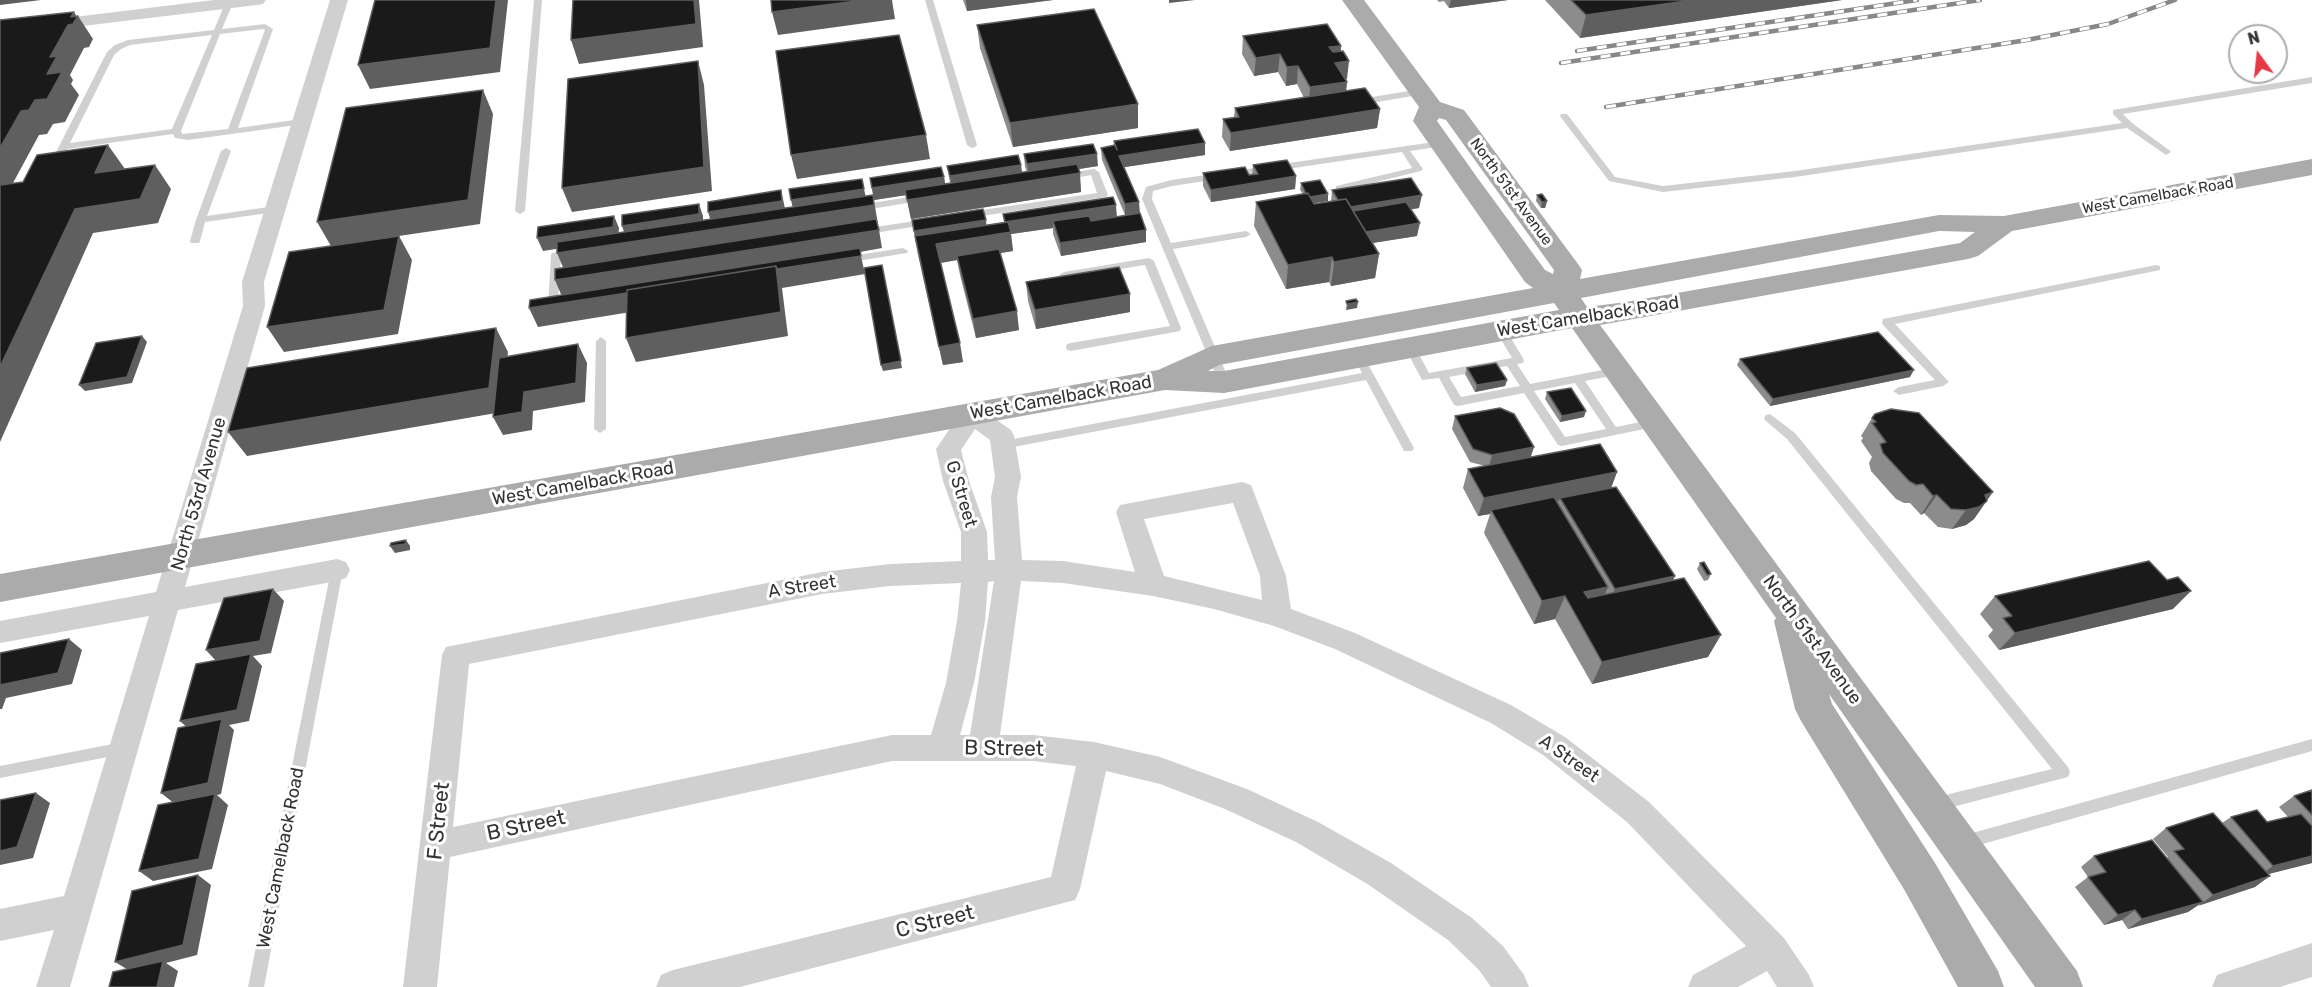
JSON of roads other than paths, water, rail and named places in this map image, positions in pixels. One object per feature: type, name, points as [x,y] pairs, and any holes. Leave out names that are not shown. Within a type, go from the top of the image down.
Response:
[{"type":"main road","name":"North 51st Avenue","points":[[1353,0],[1426,100],[1455,115],[1568,270],[1570,305]]},
{"type":"main road","name":"North 51st Avenue","points":[[1426,100],[1425,121],[1535,276],[1570,305],[2061,987]]},
{"type":"main road","name":"West Camelback Road","points":[[0,588],[972,415],[1570,305],[1626,312],[1968,250],[2004,224],[2312,168]]},
{"type":"main road","name":"West Camelback Road","points":[[1218,369],[1364,367],[1410,348],[1501,331],[1570,305]]},
{"type":"main road","points":[[1789,608],[1815,709],[1920,877],[1982,987]]},
{"type":"street","points":[[0,31],[256,0]]},
{"type":"street","name":"North 53rd Avenue","points":[[53,987],[254,306],[253,282],[339,0]]},
{"type":"street","points":[[972,415],[1002,436],[1004,445]]},
{"type":"street","name":"G Street","points":[[942,748],[960,683],[971,621],[975,571],[974,532],[956,481],[948,449],[972,415]]},
{"type":"street","name":"G Street","points":[[983,748],[1005,611],[1009,570],[1004,497],[1008,477],[1004,445]]},
{"type":"street","points":[[1153,585],[1130,512],[1242,492],[1274,576],[1278,616]]},
{"type":"street","name":"West Camelback Road","points":[[0,632],[337,570]]},
{"type":"street","name":"A Street","points":[[456,655],[822,583],[890,574],[1009,570],[1063,572],[1153,585],[1214,598],[1278,616],[1344,641],[1501,714],[1554,746],[1638,812],[1772,950],[1797,987]]},
{"type":"street","name":"F Street","points":[[420,987],[456,655]]},
{"type":"street","name":"B Street","points":[[436,845],[892,748],[1033,748],[1094,755],[1160,771],[1236,799],[1307,832],[1380,874],[1460,929],[1491,958],[1512,987]]},
{"type":"street","name":"C Street","points":[[673,987],[1064,890],[1094,755]]},
{"type":"street","points":[[0,926],[76,909]]},
{"type":"street","points":[[1705,987],[1772,950]]},
{"type":"street","points":[[2229,987],[2278,980],[2312,960]]},
{"type":"lane","points":[[520,211],[538,0]]},
{"type":"lane","points":[[929,0],[972,145]]},
{"type":"lane","points":[[176,131],[229,3]]},
{"type":"lane","points":[[56,162],[110,54],[128,43],[265,26],[269,28],[232,131]]},
{"type":"lane","points":[[2166,152],[2129,125],[2116,112],[2312,80]]},
{"type":"lane","points":[[1344,104],[1426,100]]},
{"type":"lane","points":[[1564,116],[1612,179],[1664,189],[1795,174],[2129,125]]},
{"type":"lane","points":[[176,131],[178,136],[188,137],[301,122]]},
{"type":"lane","points":[[64,147],[176,131]]},
{"type":"lane","points":[[1218,369],[1147,199],[1149,189],[1171,183],[1441,144]]},
{"type":"lane","points":[[1339,188],[1418,169],[1405,150]]},
{"type":"lane","points":[[195,241],[226,151]]},
{"type":"lane","points":[[954,218],[1102,195],[1094,172],[1049,179]]},
{"type":"lane","points":[[845,210],[936,196]]},
{"type":"lane","points":[[201,220],[275,209]]},
{"type":"lane","points":[[850,234],[943,219]]},
{"type":"lane","points":[[1167,247],[1246,234]]},
{"type":"lane","points":[[576,303],[553,307],[556,255],[579,251]]},
{"type":"lane","points":[[833,262],[903,251]]},
{"type":"lane","points":[[1064,275],[1149,261],[1176,328],[1071,347]]},
{"type":"lane","points":[[1899,391],[1943,382],[1887,322],[2156,268]]},
{"type":"lane","points":[[554,281],[566,279]]},
{"type":"lane","points":[[1410,348],[1426,377],[1519,360],[1501,331]]},
{"type":"lane","points":[[600,429],[601,341]]},
{"type":"lane","points":[[1509,362],[1562,441],[1656,422]]},
{"type":"lane","points":[[1004,445],[1364,367],[1408,448]]},
{"type":"lane","points":[[1442,374],[1458,402],[1618,371]]},
{"type":"lane","points":[[1578,379],[1613,431]]},
{"type":"lane","points":[[1770,418],[1791,436],[2063,772],[1931,806]]},
{"type":"lane","name":"West Camelback Road","points":[[256,987],[337,570]]},
{"type":"lane","points":[[1958,844],[2312,744]]},
{"type":"lane","points":[[0,772],[124,747]]},
{"type":"railway","points":[[1577,51],[1917,0]]},
{"type":"railway","points":[[1561,63],[1980,0]]},
{"type":"railway","points":[[1606,107],[2027,40],[2108,24],[2175,0]]}]
